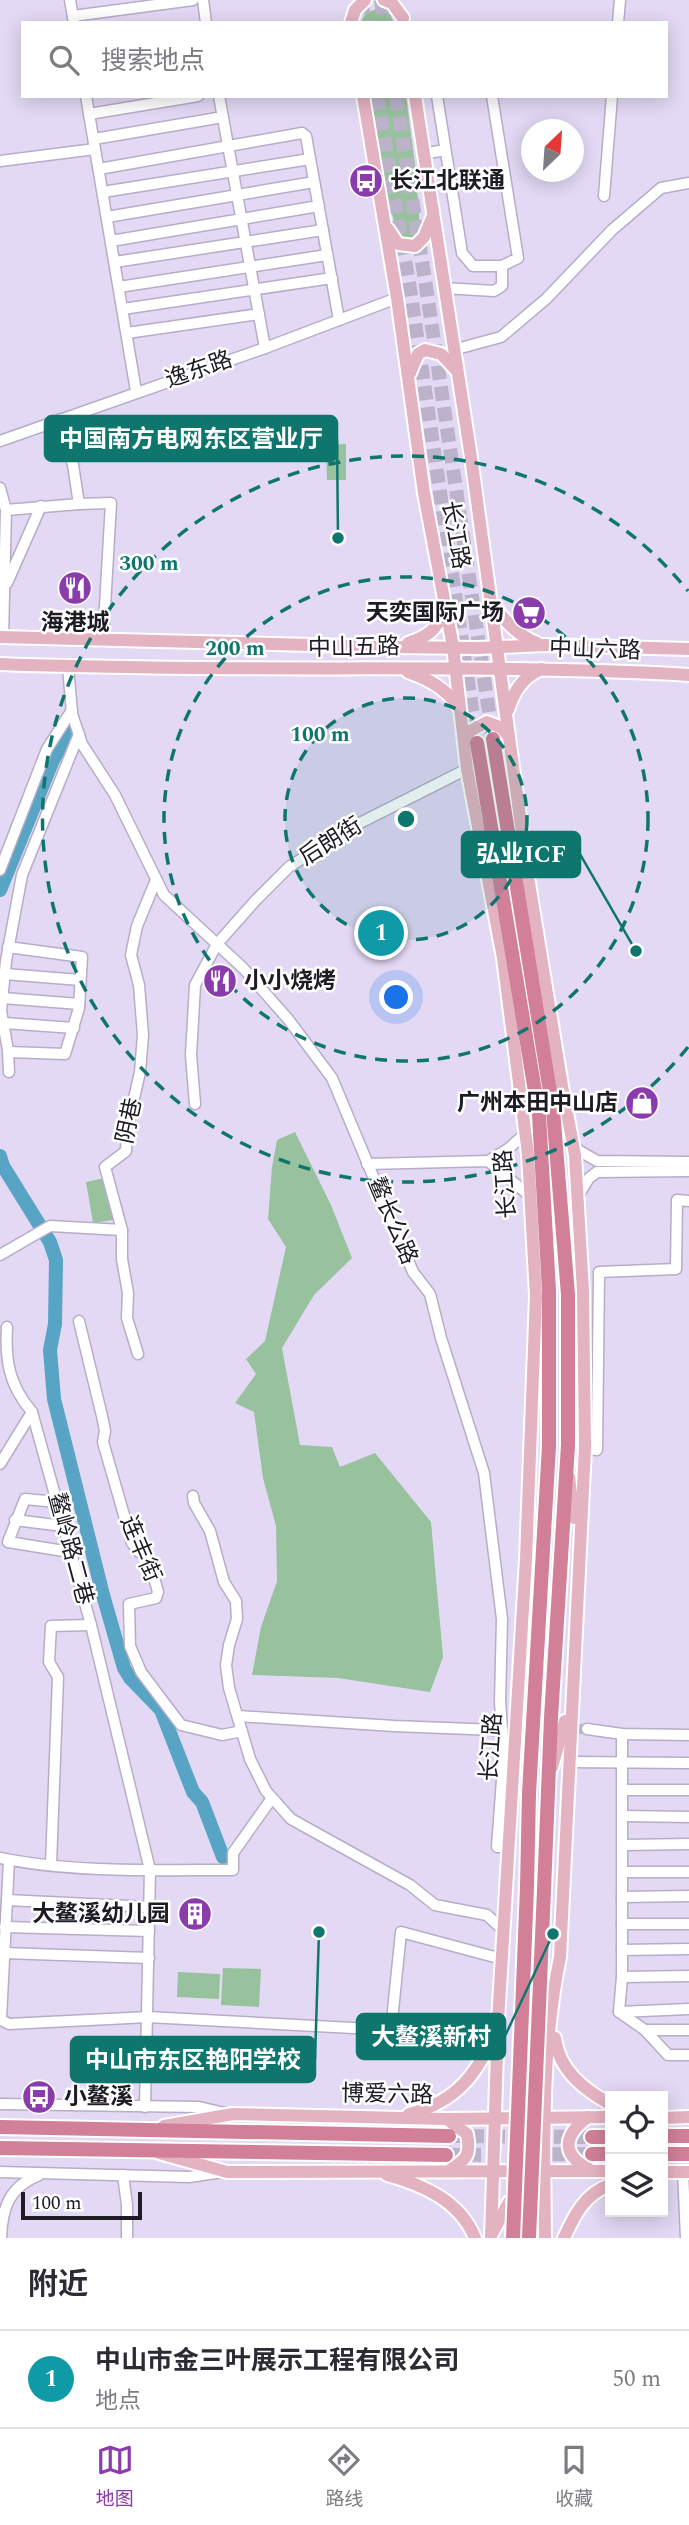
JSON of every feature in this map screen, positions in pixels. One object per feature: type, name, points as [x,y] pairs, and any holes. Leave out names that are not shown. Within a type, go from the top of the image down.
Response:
[{"type":"highway","points":[[493,739],[553,1110],[568,1294],[567,1465],[548,1781],[529,2238]]},
{"type":"highway","name":"长江路","points":[[470,743],[539,1115],[549,1290],[548,1453],[529,1793],[513,2238]]},
{"type":"highway","name":"博爱六路","points":[[0,2127],[449,2136]]},
{"type":"highway","points":[[668,2136],[689,2136]]},
{"type":"highway","points":[[592,2137],[605,2137]]},
{"type":"highway","points":[[0,2148],[446,2155]]},
{"type":"highway","points":[[592,2154],[605,2154]]},
{"type":"highway","points":[[668,2154],[689,2154]]},
{"type":"main road","points":[[347,0],[351,21]]},
{"type":"main road","points":[[352,21],[355,10],[365,0]]},
{"type":"main road","points":[[384,0],[402,10]]},
{"type":"main road","name":"长江路","points":[[363,98],[397,298],[424,493],[453,647],[460,708],[470,743],[467,769],[503,958],[526,1133],[536,1296],[521,1645],[498,2021],[491,2238]]},
{"type":"main road","name":"长江路","points":[[415,98],[472,464],[531,891],[574,1149],[577,1196]]},
{"type":"main road","points":[[384,223],[398,244],[409,247],[415,246],[424,237],[433,216]]},
{"type":"main road","points":[[409,380],[418,354],[425,350],[441,354],[457,372]]},
{"type":"main road","points":[[492,603],[506,623],[523,637],[544,645]]},
{"type":"main road","points":[[398,647],[430,634],[440,622],[445,606]]},
{"type":"main road","name":"中山五路","points":[[2,637],[478,648]]},
{"type":"main road","name":"中山六路","points":[[478,648],[544,645],[689,649]]},
{"type":"main road","name":"中山五路","points":[[0,664],[262,670],[499,668]]},
{"type":"main road","name":"中山六路","points":[[499,668],[689,675]]},
{"type":"main road","points":[[397,669],[437,685],[449,694],[460,708]]},
{"type":"main road","points":[[506,714],[513,694],[522,681],[542,669]]},
{"type":"main road","points":[[470,743],[470,731],[486,722],[502,729],[509,738]]},
{"type":"main road","points":[[544,2238],[545,2117],[551,2011],[560,1957],[584,1448],[583,1291],[577,1196]]},
{"type":"main road","points":[[528,1511],[548,1453]]},
{"type":"main road","points":[[567,1465],[579,1556]]},
{"type":"main road","points":[[521,1645],[533,1726]]},
{"type":"main road","points":[[548,1781],[571,1702]]},
{"type":"main road","points":[[502,1964],[509,1984],[517,1988],[541,1989],[556,1973]]},
{"type":"main road","points":[[551,2011],[557,2052],[566,2069],[591,2094],[605,2101]]},
{"type":"main road","points":[[391,2118],[427,2109],[453,2094],[471,2077],[488,2048],[498,2021]]},
{"type":"main road","points":[[140,2130],[233,2115]]},
{"type":"main road","name":"博爱六路","points":[[233,2115],[446,2119],[605,2117]]},
{"type":"main road","points":[[588,2117],[576,2126],[569,2138],[569,2151],[576,2162],[593,2171]]},
{"type":"main road","points":[[668,2118],[689,2117]]},
{"type":"main road","points":[[446,2119],[467,2134],[470,2147],[465,2160],[449,2170]]},
{"type":"main road","points":[[146,2150],[227,2172],[605,2171]]},
{"type":"main road","points":[[374,2171],[417,2183],[451,2204],[470,2226],[475,2238]]},
{"type":"main road","points":[[668,2172],[686,2172]]},
{"type":"main road","points":[[564,2238],[576,2210],[605,2187]]},
{"type":"main road","points":[[491,2238],[509,2202],[519,2198],[537,2206],[544,2238]]},
{"type":"street","points":[[70,0],[73,19],[193,0]]},
{"type":"street","points":[[202,0],[203,21]]},
{"type":"street","points":[[618,21],[620,0]]},
{"type":"street","points":[[86,98],[136,391]]},
{"type":"street","points":[[89,114],[186,98]]},
{"type":"street","points":[[219,98],[265,348]]},
{"type":"street","points":[[437,98],[462,253],[473,266],[502,266],[518,258],[492,98]]},
{"type":"street","points":[[604,196],[612,98]]},
{"type":"street","points":[[0,161],[223,117]]},
{"type":"street","points":[[99,169],[302,133],[306,136],[339,320]]},
{"type":"street","points":[[423,153],[445,150]]},
{"type":"street","points":[[103,192],[310,159]]},
{"type":"street","points":[[107,217],[314,182]]},
{"type":"street","points":[[453,349],[501,337],[546,299],[612,230],[661,188],[689,183]]},
{"type":"street","points":[[111,241],[319,206]]},
{"type":"street","points":[[115,262],[323,230]]},
{"type":"street","points":[[119,287],[327,255]]},
{"type":"street","points":[[444,288],[494,291],[502,286],[502,266]]},
{"type":"street","points":[[123,309],[332,278]]},
{"type":"street","name":"逸东路","points":[[0,441],[136,391],[265,348],[397,298]]},
{"type":"street","points":[[127,333],[259,314]]},
{"type":"street","points":[[61,419],[73,465],[79,504]]},
{"type":"street","points":[[0,488],[6,510],[2,637]]},
{"type":"street","points":[[6,510],[111,503],[103,641]]},
{"type":"street","points":[[5,588],[41,506]]},
{"type":"street","name":"鳌长公路","points":[[68,666],[72,710],[82,744],[115,795],[164,895],[243,968],[288,1019],[332,1078],[413,1272],[430,1293],[441,1338],[484,1473],[502,1619],[500,1702],[504,1753],[497,1847],[509,1847]]},
{"type":"street","points":[[0,870],[47,749],[72,710]]},
{"type":"street","points":[[9,1072],[3,998],[8,947],[22,875],[79,734]]},
{"type":"street","name":"后朗街","points":[[195,1104],[191,1055],[195,985],[217,944],[289,867],[348,829],[467,769]]},
{"type":"street","name":"阴巷","points":[[138,1354],[127,1318],[128,1293],[122,1259],[122,1230],[105,1167],[127,1151],[127,1129],[140,1072],[143,1035],[139,985],[131,955],[137,926],[156,880]]},
{"type":"street","points":[[8,947],[82,957],[79,1004],[65,1054],[9,1052]]},
{"type":"street","points":[[5,974],[80,980]]},
{"type":"street","points":[[3,998],[79,1004]]},
{"type":"street","points":[[4,1023],[74,1028]]},
{"type":"street","points":[[367,1164],[488,1161],[508,1149],[526,1133]]},
{"type":"street","points":[[574,1149],[597,1161],[689,1162]]},
{"type":"street","points":[[488,1161],[530,1196]]},
{"type":"street","points":[[577,1196],[589,1178],[597,1172],[689,1171]]},
{"type":"street","points":[[584,1448],[597,1450],[599,1272],[676,1269],[677,1200],[689,1201]]},
{"type":"street","points":[[0,1255],[50,1226],[122,1230]]},
{"type":"street","points":[[583,1291],[599,1294]]},
{"type":"street","name":"连丰街","points":[[79,1321],[104,1423],[103,1442],[132,1543],[139,1552],[148,1556],[158,1592],[156,1598],[129,1604],[130,1646],[141,1672],[181,1726],[222,1735],[242,1731]]},
{"type":"street","name":"鳌岭路二巷","points":[[7,1326],[5,1356],[19,1397],[32,1412],[91,1625],[51,1626],[49,1662],[58,1677],[51,1865]]},
{"type":"street","points":[[0,1464],[32,1412]]},
{"type":"street","points":[[193,1496],[194,1503],[210,1531],[224,1582],[236,1601],[237,1619],[226,1665],[229,1688],[250,1759],[272,1798],[290,1819],[410,1885],[435,1905],[487,1915],[503,1931]]},
{"type":"street","points":[[57,1502],[25,1499],[8,1542],[70,1552]]},
{"type":"street","points":[[15,1520],[63,1526]]},
{"type":"street","points":[[91,1625],[150,1870],[145,2107]]},
{"type":"street","points":[[237,1716],[394,1727],[497,1730]]},
{"type":"street","points":[[587,1729],[622,1734],[689,1735]]},
{"type":"street","points":[[619,2012],[622,1977],[622,1734]]},
{"type":"street","points":[[568,1762],[689,1762]]},
{"type":"street","points":[[623,1790],[689,1790]]},
{"type":"street","points":[[272,1798],[233,1853],[233,1870],[150,1870],[51,1865],[4,1859],[0,2019],[9,2024],[148,2017],[391,2030],[401,1932],[502,1964]]},
{"type":"street","points":[[623,1816],[689,1817]]},
{"type":"street","points":[[623,1845],[689,1844]]},
{"type":"street","points":[[622,1872],[689,1872]]},
{"type":"street","points":[[5,1896],[150,1907]]},
{"type":"street","points":[[622,1897],[689,1896]]},
{"type":"street","points":[[4,1920],[149,1931]]},
{"type":"street","points":[[622,1924],[689,1924]]},
{"type":"street","points":[[622,1950],[689,1949]]},
{"type":"street","points":[[3,1960],[149,1958]]},
{"type":"street","points":[[622,1977],[689,1976]]},
{"type":"street","points":[[619,2012],[689,2008]]},
{"type":"street","points":[[619,2012],[645,2030],[668,2055],[689,2055]]},
{"type":"street","points":[[645,2030],[689,2030]]},
{"type":"street","name":"博爱六路","points":[[0,2104],[199,2107],[233,2115]]},
{"type":"street","points":[[0,2172],[189,2177],[227,2172]]},
{"type":"street","points":[[686,2172],[686,2238]]},
{"type":"street","points":[[1,2238],[1,2212],[10,2198],[24,2180],[43,2174]]},
{"type":"street","points":[[123,2175],[127,2238]]},
{"type":"green space","points":[[376,9],[390,14],[393,21],[362,21],[365,14]]},
{"type":"green space","points":[[370,98],[406,98],[420,230],[413,239],[402,239],[397,232],[383,180]]},
{"type":"green space","points":[[346,444],[346,480],[327,480],[326,445]]},
{"type":"green space","points":[[295,1132],[331,1205],[352,1258],[314,1295],[282,1348],[300,1445],[332,1447],[340,1467],[375,1453],[431,1522],[443,1657],[430,1692],[338,1678],[252,1675],[261,1627],[277,1581],[276,1526],[263,1478],[254,1412],[235,1403],[256,1374],[246,1359],[265,1341],[286,1247],[268,1219],[272,1167],[277,1140]]},
{"type":"green space","points":[[105,1178],[113,1220],[93,1223],[86,1182]]},
{"type":"green space","points":[[223,1968],[261,1969],[259,2007],[221,2005]]},
{"type":"green space","points":[[178,1972],[220,1974],[219,1999],[177,1997]]},
{"type":"waterway","points":[[0,890],[53,760],[70,730]]},
{"type":"waterway","points":[[0,1156],[3,1166],[50,1242],[56,1260],[55,1324],[50,1350],[54,1399],[124,1668],[130,1678],[161,1710],[193,1792],[202,1802],[223,1857]]},
{"type":"tunnel","points":[[361,0],[365,21]]},
{"type":"tunnel","points":[[381,0],[384,21]]},
{"type":"tunnel","points":[[377,98],[411,295],[477,743]]},
{"type":"tunnel","points":[[396,98],[493,739]]},
{"type":"tunnel","points":[[497,1730],[587,1729]]},
{"type":"tunnel","points":[[449,2136],[592,2137]]},
{"type":"tunnel","points":[[446,2155],[592,2154]]},
{"type":"place","name":"长江北联通","points":[[366,181]]},
{"type":"place","name":"中国南方电网东区营业厅","points":[[338,538]]},
{"type":"place","name":"海港城","points":[[75,588]]},
{"type":"place","name":"天奕国际广场","points":[[529,613]]},
{"type":"place","name":"中山市金三叶展示工程有限公司","points":[[381,933]]},
{"type":"place","name":"弘业ICF","points":[[636,951]]},
{"type":"place","name":"小小烧烤","points":[[220,981]]},
{"type":"place","name":"广州本田中山店","points":[[642,1103]]},
{"type":"place","name":"大鳌溪幼儿园","points":[[195,1914]]},
{"type":"place","name":"中山市东区艳阳学校","points":[[319,1932]]},
{"type":"place","name":"大鳌溪新村","points":[[553,1934]]},
{"type":"place","name":"小鳌溪","points":[[39,2097]]}]
